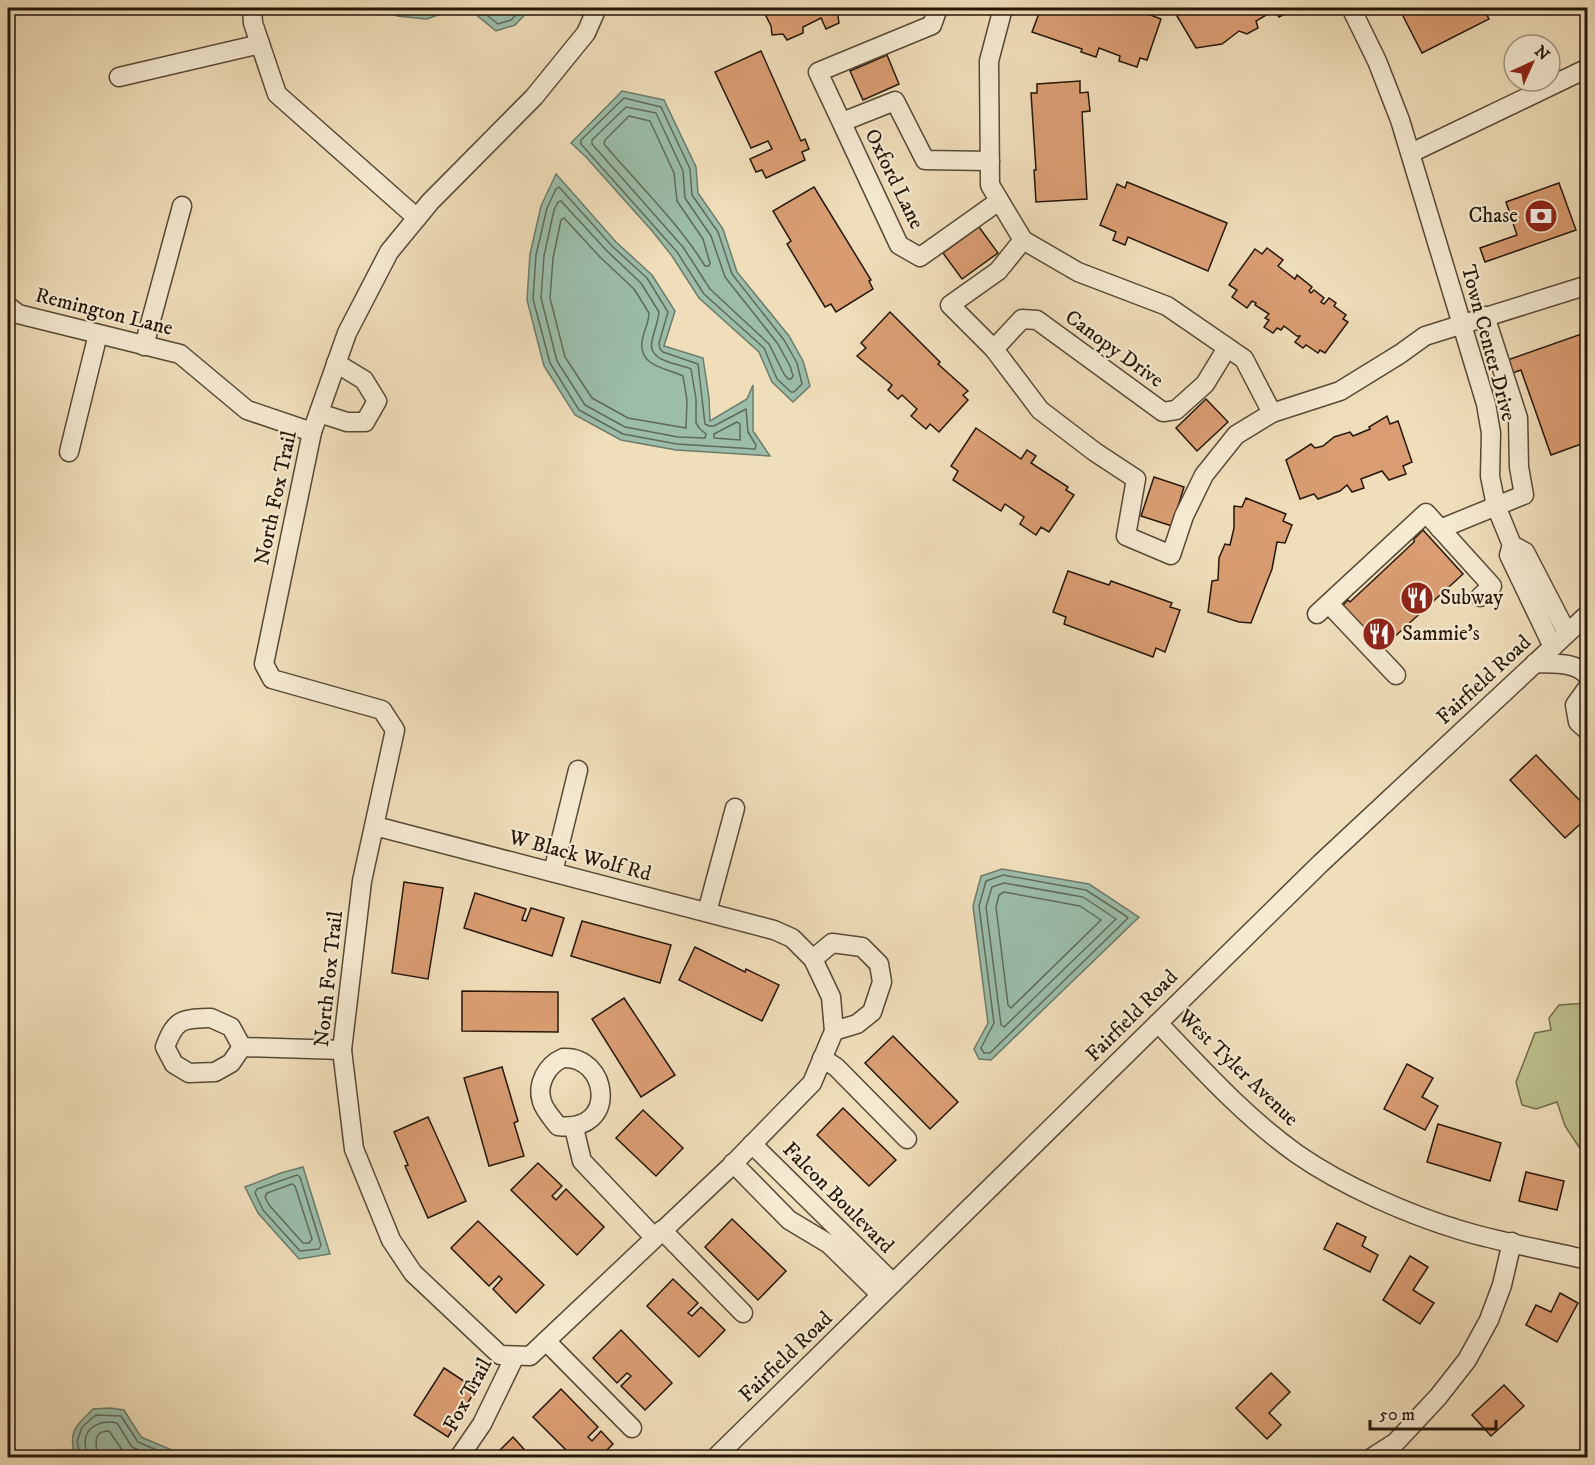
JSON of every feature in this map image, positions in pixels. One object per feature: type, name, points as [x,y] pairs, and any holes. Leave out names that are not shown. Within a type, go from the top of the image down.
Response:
[{"type":"street","points":[[252,8],[253,24],[277,94],[417,218]]},
{"type":"street","name":"North Fox Trail","points":[[515,1356],[500,1355],[413,1273],[391,1240],[354,1149],[342,1050],[362,880],[395,730],[382,710],[272,679],[264,664],[312,432],[347,333],[389,252],[430,202],[534,97],[586,33],[597,8]]},
{"type":"street","name":"Oxford Lane","points":[[938,8],[932,26],[819,72],[899,245],[920,257],[999,201]]},
{"type":"street","points":[[1003,8],[989,61],[990,185],[1023,240],[1078,272],[1167,306],[1244,359],[1272,413]]},
{"type":"street","name":"Town Center Drive","points":[[1351,8],[1391,95],[1411,153],[1490,419],[1490,476],[1496,506],[1512,545],[1509,555],[1552,647]]},
{"type":"street","points":[[119,77],[260,44]]},
{"type":"street","points":[[1411,153],[1587,68]]},
{"type":"street","name":"Oxford Lane","points":[[842,122],[895,100],[926,160],[990,161]]},
{"type":"street","points":[[144,346],[182,206]]},
{"type":"street","points":[[1023,240],[998,271],[950,305],[994,349],[1040,410],[1095,452],[1136,479],[1126,536],[1171,555],[1184,516],[1204,476],[1236,435],[1272,413],[1340,391],[1425,336],[1587,285]]},
{"type":"street","name":"Remington Lane","points":[[8,306],[18,314],[180,354],[247,410],[312,432]]},
{"type":"street","points":[[1440,529],[1523,496],[1519,467],[1518,418],[1485,316]]},
{"type":"street","name":"Canopy Drive","points":[[994,349],[1022,318],[1037,320],[1162,412],[1176,410],[1205,384],[1227,348]]},
{"type":"street","points":[[69,452],[98,334]]},
{"type":"street","name":"North Fox Trail","points":[[319,413],[347,422],[366,422],[377,401],[364,380],[336,363]]},
{"type":"street","points":[[1396,675],[1323,609],[1426,513],[1492,586],[1480,597]]},
{"type":"street","name":"Town Center Drive","points":[[1512,545],[1525,552],[1568,633]]},
{"type":"street","name":"Fairfield Road","points":[[715,1458],[1321,862],[1587,614]]},
{"type":"street","points":[[1535,663],[1564,664],[1582,670],[1587,676]]},
{"type":"street","points":[[1587,687],[1575,705],[1578,722],[1587,731]]},
{"type":"street","points":[[553,872],[578,770]]},
{"type":"street","points":[[707,912],[735,808]]},
{"type":"street","name":"W Black Wolf Rd","points":[[375,826],[707,912],[774,930],[792,938],[813,959],[831,997],[834,1031]]},
{"type":"street","points":[[515,1356],[530,1356],[733,1163],[812,1083],[834,1031],[857,1024],[872,1012],[882,982],[879,964],[862,947],[832,943],[813,959]]},
{"type":"street","name":"West Tyler Avenue","points":[[1158,1023],[1256,1122],[1298,1155],[1336,1177],[1387,1202],[1463,1231],[1587,1260]]},
{"type":"street","points":[[242,1047],[342,1050]]},
{"type":"street","points":[[822,1058],[836,1066],[907,1139]]},
{"type":"street","points":[[574,1128],[582,1161],[743,1313]]},
{"type":"street","name":"Falcon Boulevard","points":[[756,1139],[887,1289]]},
{"type":"street","name":"Falcon Boulevard","points":[[733,1163],[789,1220],[829,1244],[887,1289]]},
{"type":"street","points":[[1371,1458],[1396,1442],[1438,1397],[1467,1360],[1489,1320],[1502,1285],[1512,1242]]},
{"type":"street","points":[[546,1341],[632,1428]]},
{"type":"street","name":"Fox Trail","points":[[460,1456],[482,1424],[515,1356]]},
{"type":"shaded area","points":[[1588,1003],[1587,1149],[1579,1147],[1565,1126],[1557,1102],[1536,1109],[1522,1105],[1516,1082],[1535,1033],[1551,1030],[1549,1018],[1559,1005]]},
{"type":"water","points":[[390,8],[531,8],[515,25],[496,31],[475,14],[452,10],[427,19],[397,16]]},
{"type":"water","points":[[622,91],[664,100],[696,167],[698,193],[723,229],[737,272],[789,336],[803,361],[810,386],[793,402],[772,382],[759,352],[699,298],[672,256],[653,232],[571,143]]},
{"type":"water","points":[[556,174],[616,242],[652,275],[675,311],[664,346],[703,358],[710,421],[747,399],[753,385],[753,431],[770,456],[676,450],[621,440],[575,415],[544,366],[527,300],[530,254],[541,206]]},
{"type":"water","points":[[1002,869],[1089,884],[1139,917],[991,1060],[979,1059],[974,1049],[988,1023],[973,906],[981,876]]},
{"type":"water","points":[[303,1167],[330,1254],[299,1259],[258,1213],[245,1187]]},
{"type":"water","points":[[93,1409],[124,1410],[141,1437],[188,1457],[75,1457],[72,1441],[78,1425]]},
{"type":"building","points":[[762,8],[841,8],[837,9],[839,23],[826,29],[821,18],[803,27],[803,33],[787,40],[783,34],[772,35],[771,26]]},
{"type":"building","points":[[1041,8],[1132,8],[1161,19],[1147,60],[1140,58],[1137,67],[1119,61],[1120,56],[1099,48],[1096,57],[1081,52],[1082,49],[1032,32]]},
{"type":"building","points":[[1180,8],[1296,8],[1279,17],[1275,10],[1256,21],[1258,28],[1247,34],[1239,31],[1222,44],[1196,48],[1174,11]]},
{"type":"building","points":[[1403,8],[1483,8],[1489,19],[1422,53],[1402,14],[1405,13]]},
{"type":"building","points":[[761,51],[801,141],[805,139],[809,149],[802,152],[805,160],[766,178],[762,170],[756,172],[750,159],[772,149],[768,141],[751,148],[715,72]]},
{"type":"building","points":[[887,55],[899,84],[863,100],[850,71]]},
{"type":"building","points":[[1080,81],[1080,93],[1088,92],[1090,111],[1082,112],[1087,199],[1036,202],[1031,93],[1037,93],[1037,84]]},
{"type":"building","points":[[1127,182],[1227,223],[1208,271],[1128,237],[1125,245],[1113,240],[1116,232],[1100,225],[1117,184],[1125,188]]},
{"type":"building","name":"Chase","points":[[1559,183],[1576,230],[1485,262],[1480,248],[1517,235],[1506,202]]},
{"type":"building","points":[[814,187],[871,280],[869,281],[873,289],[836,312],[831,304],[825,307],[787,244],[791,241],[773,211]]},
{"type":"building","points":[[979,227],[998,253],[962,279],[943,253]]},
{"type":"building","points":[[1267,248],[1283,260],[1278,266],[1295,279],[1297,275],[1312,287],[1309,291],[1311,293],[1314,290],[1324,298],[1321,302],[1324,304],[1329,298],[1336,303],[1334,306],[1346,315],[1343,319],[1348,322],[1325,353],[1320,350],[1318,353],[1306,345],[1303,348],[1295,342],[1300,336],[1284,326],[1281,330],[1277,328],[1273,333],[1264,327],[1269,320],[1265,318],[1269,314],[1252,301],[1247,308],[1232,297],[1237,290],[1229,285],[1255,249],[1262,254]]},
{"type":"building","points":[[890,312],[940,362],[938,364],[968,391],[963,395],[968,400],[939,432],[930,424],[926,429],[911,416],[917,409],[902,395],[898,399],[888,390],[892,385],[857,356],[866,348],[861,343]]},
{"type":"building","points":[[1587,332],[1588,449],[1584,443],[1551,455],[1521,370],[1507,375],[1502,362]]},
{"type":"building","points":[[1206,399],[1228,422],[1197,451],[1176,428]]},
{"type":"building","points":[[1387,416],[1390,424],[1398,421],[1412,462],[1403,466],[1406,474],[1389,480],[1382,471],[1361,479],[1364,488],[1352,492],[1347,485],[1340,491],[1318,499],[1314,494],[1300,499],[1286,460],[1311,444],[1315,448],[1323,446],[1334,437],[1350,432],[1353,436],[1370,429],[1369,427]]},
{"type":"building","points":[[976,428],[1021,459],[1027,450],[1036,456],[1031,463],[1068,487],[1066,490],[1074,495],[1049,532],[1041,527],[1036,535],[1020,524],[1024,517],[1005,504],[1001,511],[953,480],[958,471],[951,466]]},
{"type":"building","points":[[1154,477],[1184,487],[1172,526],[1141,516]]},
{"type":"building","points":[[1246,498],[1286,514],[1283,521],[1292,525],[1285,543],[1277,542],[1272,569],[1251,623],[1239,622],[1208,612],[1212,581],[1218,580],[1219,558],[1225,544],[1230,545],[1234,528],[1234,506],[1242,507]]},
{"type":"building","points":[[1423,530],[1463,574],[1379,651],[1342,606],[1348,600],[1350,602],[1414,542]]},
{"type":"building","points":[[1068,571],[1109,585],[1111,581],[1172,603],[1170,607],[1180,610],[1165,652],[1156,648],[1153,657],[1064,624],[1066,617],[1053,612]]},
{"type":"building","points":[[1536,755],[1588,809],[1588,817],[1565,838],[1510,780]]},
{"type":"building","points":[[404,882],[443,888],[428,979],[392,973]]},
{"type":"building","points":[[475,893],[526,909],[522,920],[526,921],[531,908],[564,918],[552,956],[464,928]]},
{"type":"building","points":[[582,921],[671,945],[660,983],[571,956]]},
{"type":"building","points":[[695,947],[745,972],[746,969],[779,985],[762,1021],[679,980]]},
{"type":"building","points":[[462,991],[558,992],[558,1032],[462,1031]]},
{"type":"building","points":[[624,998],[675,1075],[641,1097],[592,1019]]},
{"type":"building","points":[[893,1036],[958,1102],[930,1129],[865,1063]]},
{"type":"building","points":[[1407,1064],[1433,1078],[1422,1097],[1438,1106],[1425,1130],[1384,1109]]},
{"type":"building","points":[[502,1067],[518,1121],[514,1123],[524,1156],[489,1166],[464,1078]]},
{"type":"building","points":[[843,1108],[896,1160],[869,1186],[817,1135]]},
{"type":"building","points":[[643,1110],[683,1148],[656,1176],[616,1138]]},
{"type":"building","points":[[428,1117],[466,1201],[428,1218],[405,1166],[408,1165],[394,1132]]},
{"type":"building","points":[[1438,1124],[1501,1143],[1490,1181],[1427,1162]]},
{"type":"building","points":[[538,1163],[562,1186],[552,1196],[556,1200],[566,1189],[604,1227],[577,1255],[511,1190]]},
{"type":"building","points":[[1526,1172],[1564,1181],[1557,1210],[1519,1201]]},
{"type":"building","points":[[732,1219],[786,1271],[758,1300],[705,1247]]},
{"type":"building","points":[[478,1221],[544,1285],[516,1313],[493,1289],[502,1279],[499,1276],[489,1286],[451,1248]]},
{"type":"building","points":[[1337,1223],[1366,1237],[1362,1246],[1378,1255],[1370,1272],[1324,1249]]},
{"type":"building","points":[[1410,1256],[1428,1267],[1413,1290],[1434,1303],[1420,1324],[1383,1300]]},
{"type":"building","points":[[673,1279],[698,1303],[688,1313],[692,1316],[701,1307],[725,1330],[699,1357],[647,1306]]},
{"type":"building","points":[[1560,1293],[1578,1303],[1557,1342],[1526,1325],[1536,1305],[1551,1312]]},
{"type":"building","points":[[621,1330],[672,1383],[645,1410],[621,1386],[631,1376],[627,1373],[617,1383],[593,1358]]},
{"type":"building","points":[[444,1368],[476,1389],[448,1437],[414,1415]]},
{"type":"building","points":[[1271,1373],[1290,1392],[1269,1413],[1281,1425],[1267,1439],[1236,1408]]},
{"type":"building","points":[[1504,1385],[1524,1406],[1491,1436],[1472,1415]]},
{"type":"building","points":[[561,1389],[598,1427],[588,1437],[592,1441],[601,1431],[613,1444],[599,1458],[574,1458],[533,1417]]},
{"type":"building","points":[[513,1437],[532,1458],[492,1458]]},
{"type":"place","name":"Chase","points":[[1541,216]]},
{"type":"place","name":"Subway","points":[[1417,598]]},
{"type":"place","name":"Sammie's","points":[[1379,634]]}]
